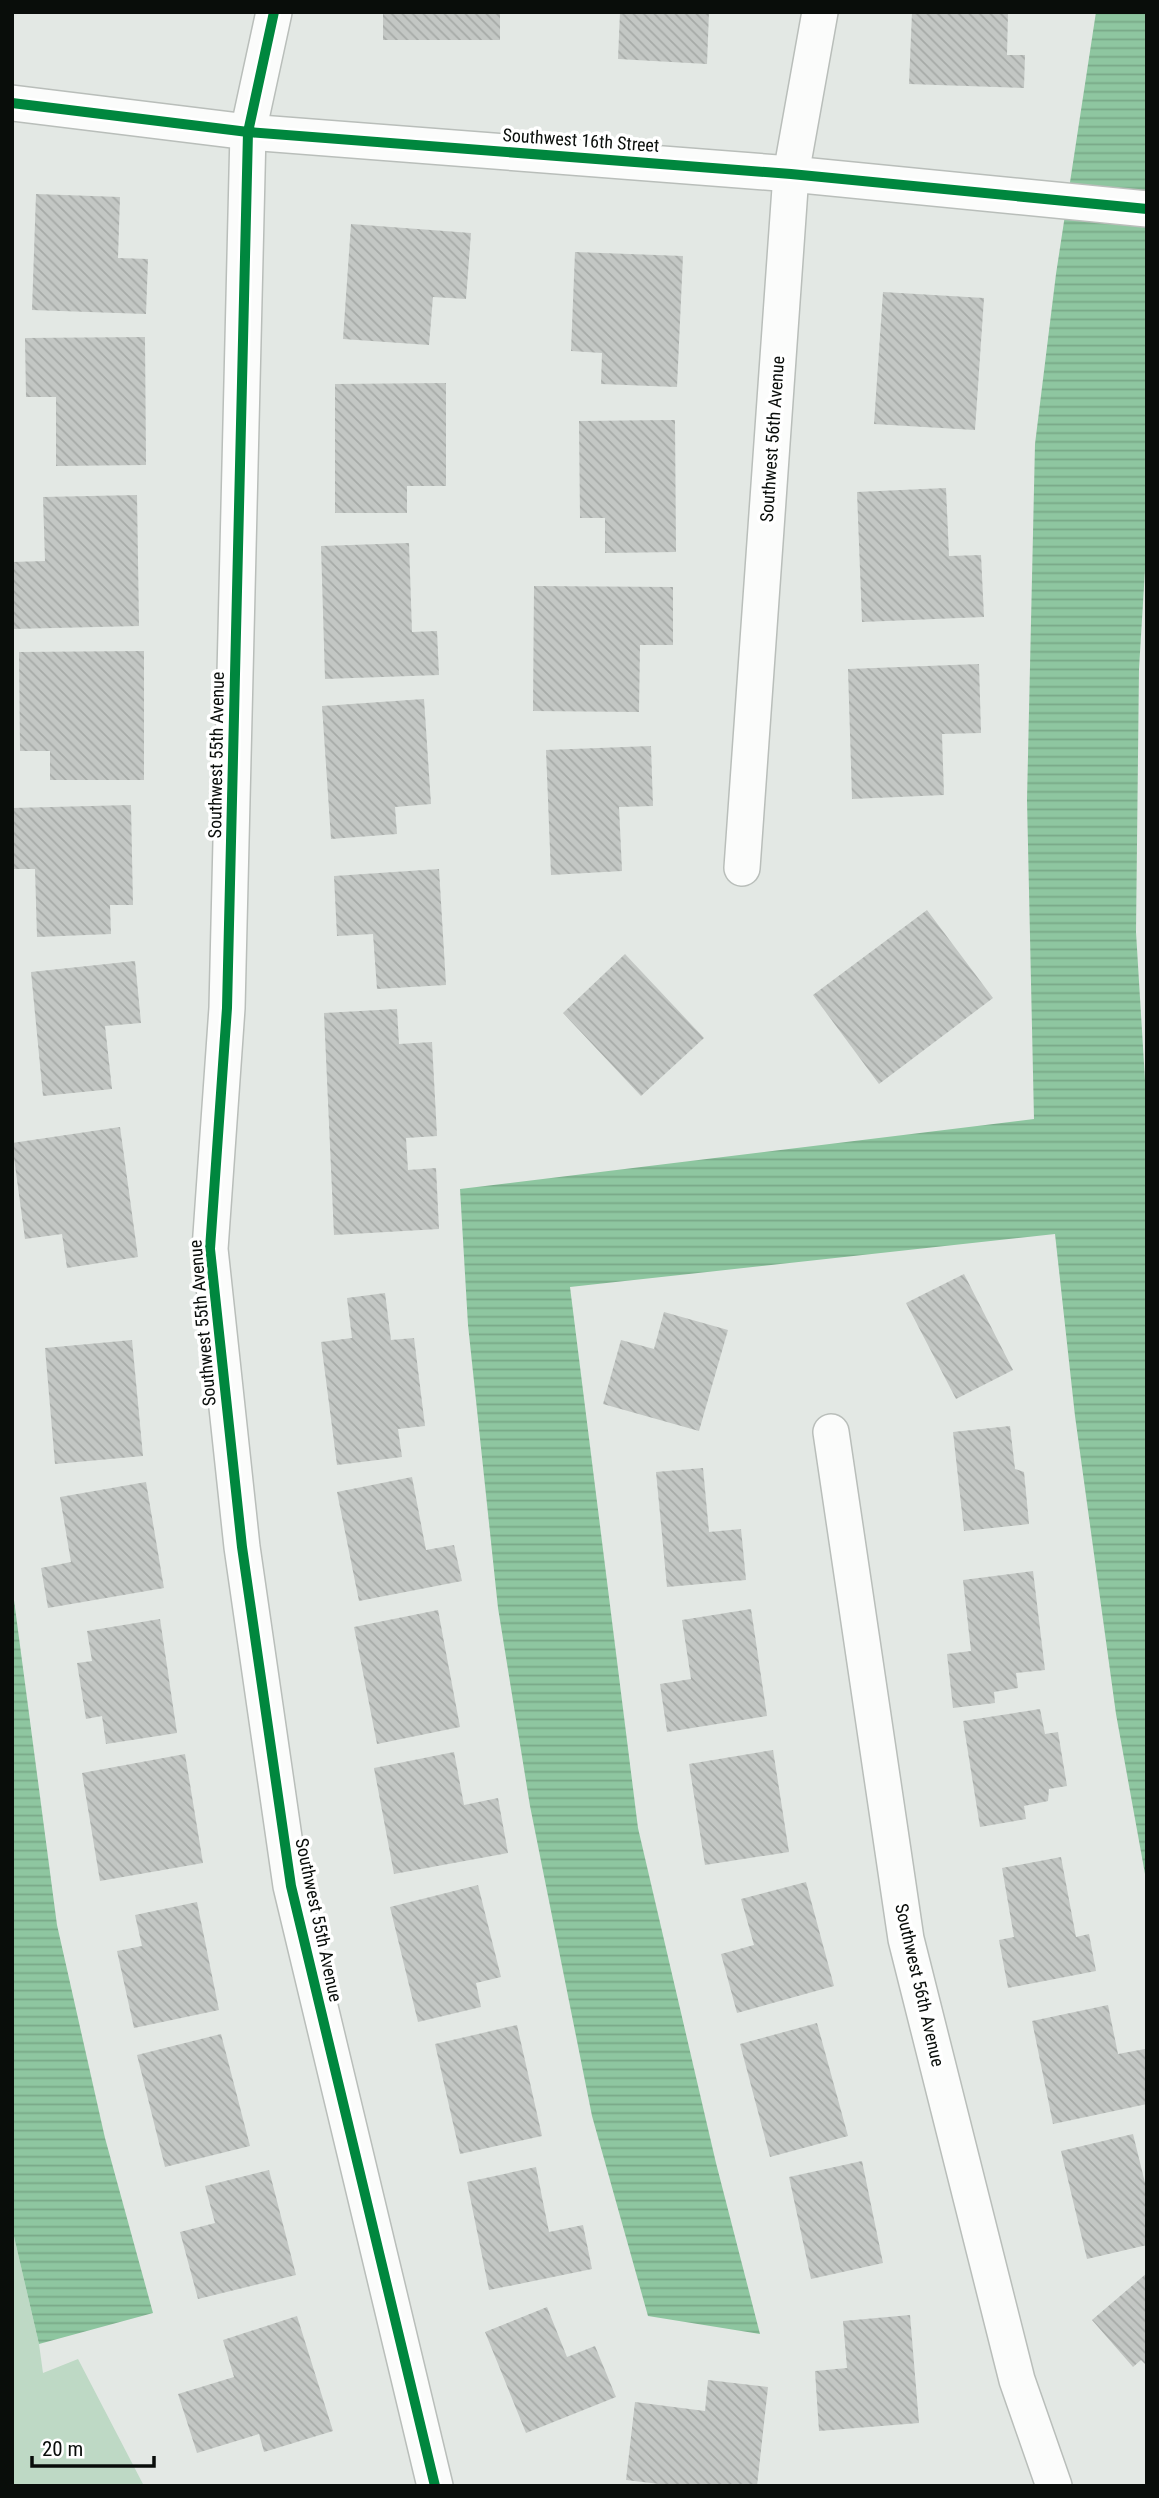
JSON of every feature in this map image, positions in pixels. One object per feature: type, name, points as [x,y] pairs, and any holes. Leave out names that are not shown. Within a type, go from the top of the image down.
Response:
[{"type":"street","name":"Southwest 55th Avenue","points":[[274,12],[248,132],[227,1008],[210,1249],[242,1548],[290,1886],[435,2486]]},
{"type":"street","name":"Southwest 56th Avenue","points":[[742,868],[791,174],[820,12]]},
{"type":"street","name":"Southwest 16th Street","points":[[21,104],[248,132],[791,174],[1147,209]]},
{"type":"street","name":"Southwest 56th Avenue","points":[[831,1432],[906,1939],[1017,2380],[1054,2486]]},
{"type":"shaded area","points":[[1096,12],[1147,12],[1147,537],[1139,669],[1136,932],[1147,1113],[1147,1885],[1116,1714],[1075,1416],[1055,1234],[570,1287],[638,1828],[716,2163],[760,2334],[648,2316],[592,2116],[530,1806],[498,1608],[468,1325],[460,1189],[1034,1119],[1027,800],[1035,444],[1056,274]]},
{"type":"shaded area","points":[[12,1585],[57,1925],[105,2138],[153,2313],[39,2344],[12,2228]]},
{"type":"shaded area","points":[[12,2228],[39,2344],[43,2373],[78,2359],[144,2486],[12,2486]]},
{"type":"building","points":[[383,12],[500,12],[500,40],[383,40]]},
{"type":"building","points":[[620,12],[709,12],[707,64],[618,59]]},
{"type":"building","points":[[912,12],[1008,12],[1007,55],[1025,55],[1024,88],[909,84]]},
{"type":"building","points":[[36,194],[120,197],[118,258],[148,259],[146,314],[32,310]]},
{"type":"building","points":[[351,224],[471,233],[466,299],[433,297],[429,345],[343,339]]},
{"type":"building","points":[[575,252],[683,256],[677,387],[601,384],[602,353],[571,351]]},
{"type":"building","points":[[883,292],[984,298],[975,430],[874,424]]},
{"type":"building","points":[[145,337],[146,465],[56,466],[56,397],[26,397],[25,338]]},
{"type":"building","points":[[446,383],[446,486],[407,486],[407,513],[335,513],[335,384]]},
{"type":"building","points":[[675,420],[676,552],[605,553],[605,518],[580,518],[579,421]]},
{"type":"building","points":[[946,488],[949,556],[981,555],[984,617],[862,622],[857,492]]},
{"type":"building","points":[[137,495],[139,626],[12,629],[12,562],[45,561],[43,497]]},
{"type":"building","points":[[409,543],[412,632],[437,631],[439,675],[325,679],[321,546]]},
{"type":"building","points":[[534,586],[673,587],[673,645],[640,645],[639,712],[533,711]]},
{"type":"building","points":[[144,651],[144,780],[50,780],[50,751],[20,751],[19,652]]},
{"type":"building","points":[[979,664],[981,733],[942,734],[944,795],[852,799],[848,669]]},
{"type":"building","points":[[424,699],[431,804],[395,807],[397,834],[331,839],[322,706]]},
{"type":"building","points":[[651,746],[653,806],[619,807],[622,871],[551,875],[546,750]]},
{"type":"building","points":[[131,805],[133,905],[110,905],[111,934],[37,937],[35,869],[12,869],[12,808]]},
{"type":"building","points":[[439,869],[446,985],[377,989],[373,934],[337,936],[334,876]]},
{"type":"building","points":[[927,910],[993,998],[879,1084],[813,995]]},
{"type":"building","points":[[625,954],[704,1038],[641,1096],[563,1013]]},
{"type":"building","points":[[135,961],[141,1023],[105,1026],[112,1089],[43,1096],[31,972]]},
{"type":"building","points":[[397,1009],[399,1044],[432,1042],[437,1136],[406,1138],[408,1170],[436,1168],[439,1229],[334,1235],[324,1013]]},
{"type":"building","points":[[120,1127],[138,1257],[67,1268],[62,1234],[25,1239],[12,1143]]},
{"type":"building","points":[[964,1274],[1013,1370],[956,1399],[906,1303]]},
{"type":"building","points":[[385,1293],[391,1340],[414,1338],[425,1426],[398,1429],[402,1457],[337,1465],[321,1342],[352,1338],[347,1298]]},
{"type":"building","points":[[664,1312],[728,1330],[699,1431],[603,1404],[621,1340],[654,1349]]},
{"type":"building","points":[[132,1340],[143,1456],[55,1464],[45,1348]]},
{"type":"building","points":[[1010,1426],[1015,1469],[1024,1472],[1029,1524],[964,1531],[953,1432]]},
{"type":"building","points":[[703,1468],[709,1532],[741,1529],[746,1580],[667,1587],[656,1472]]},
{"type":"building","points":[[412,1477],[426,1550],[454,1545],[462,1581],[359,1601],[337,1492]]},
{"type":"building","points":[[146,1482],[164,1588],[48,1608],[41,1568],[71,1562],[60,1497]]},
{"type":"building","points":[[1033,1571],[1045,1670],[1016,1673],[1018,1688],[994,1692],[995,1703],[953,1708],[947,1654],[971,1651],[963,1580]]},
{"type":"building","points":[[751,1609],[767,1716],[667,1732],[660,1684],[691,1679],[682,1620]]},
{"type":"building","points":[[438,1610],[460,1727],[377,1744],[354,1627]]},
{"type":"building","points":[[160,1619],[177,1733],[106,1744],[102,1716],[86,1719],[77,1663],[92,1661],[87,1631]]},
{"type":"building","points":[[1040,1709],[1045,1734],[1058,1732],[1067,1786],[1049,1789],[1048,1801],[1024,1806],[1026,1819],[980,1827],[963,1721]]},
{"type":"building","points":[[773,1750],[789,1852],[705,1865],[689,1764]]},
{"type":"building","points":[[454,1752],[464,1805],[498,1798],[508,1853],[394,1874],[374,1768]]},
{"type":"building","points":[[185,1754],[203,1863],[100,1881],[82,1773]]},
{"type":"building","points":[[1061,1857],[1076,1937],[1089,1934],[1096,1971],[1008,1988],[999,1940],[1014,1937],[1002,1868]]},
{"type":"building","points":[[806,1882],[834,1986],[737,2013],[721,1954],[754,1945],[741,1899]]},
{"type":"building","points":[[478,1885],[501,1977],[476,1983],[481,2007],[418,2022],[390,1907]]},
{"type":"building","points":[[197,1902],[219,2010],[134,2028],[117,1951],[142,1946],[135,1915]]},
{"type":"building","points":[[1108,2005],[1118,2054],[1145,2049],[1147,2104],[1053,2124],[1032,2021]]},
{"type":"building","points":[[817,2023],[848,2136],[770,2157],[740,2044]]},
{"type":"building","points":[[517,2025],[542,2136],[460,2154],[435,2044]]},
{"type":"building","points":[[221,2034],[250,2146],[165,2167],[137,2055]]},
{"type":"building","points":[[1133,2134],[1147,2191],[1147,2245],[1087,2259],[1061,2151]]},
{"type":"building","points":[[862,2161],[883,2263],[811,2279],[789,2177]]},
{"type":"building","points":[[536,2167],[549,2232],[583,2225],[592,2269],[489,2290],[467,2182]]},
{"type":"building","points":[[269,2170],[296,2275],[198,2299],[180,2232],[215,2223],[205,2186]]},
{"type":"building","points":[[1147,2273],[1147,2366],[1141,2360],[1133,2367],[1092,2320]]},
{"type":"building","points":[[547,2307],[567,2357],[595,2346],[616,2397],[526,2433],[485,2332]]},
{"type":"building","points":[[910,2315],[919,2423],[819,2431],[815,2371],[847,2368],[843,2321]]},
{"type":"building","points":[[297,2316],[333,2431],[264,2452],[259,2434],[197,2453],[178,2394],[234,2377],[223,2340]]},
{"type":"building","points":[[708,2380],[768,2387],[757,2486],[676,2486],[626,2480],[635,2402],[705,2411]]},
{"type":"cycle path","points":[[274,12],[248,132],[227,1008],[210,1249],[242,1547],[291,1886],[435,2486]]},
{"type":"cycle path","points":[[12,103],[248,132],[791,174],[1147,209]]}]
